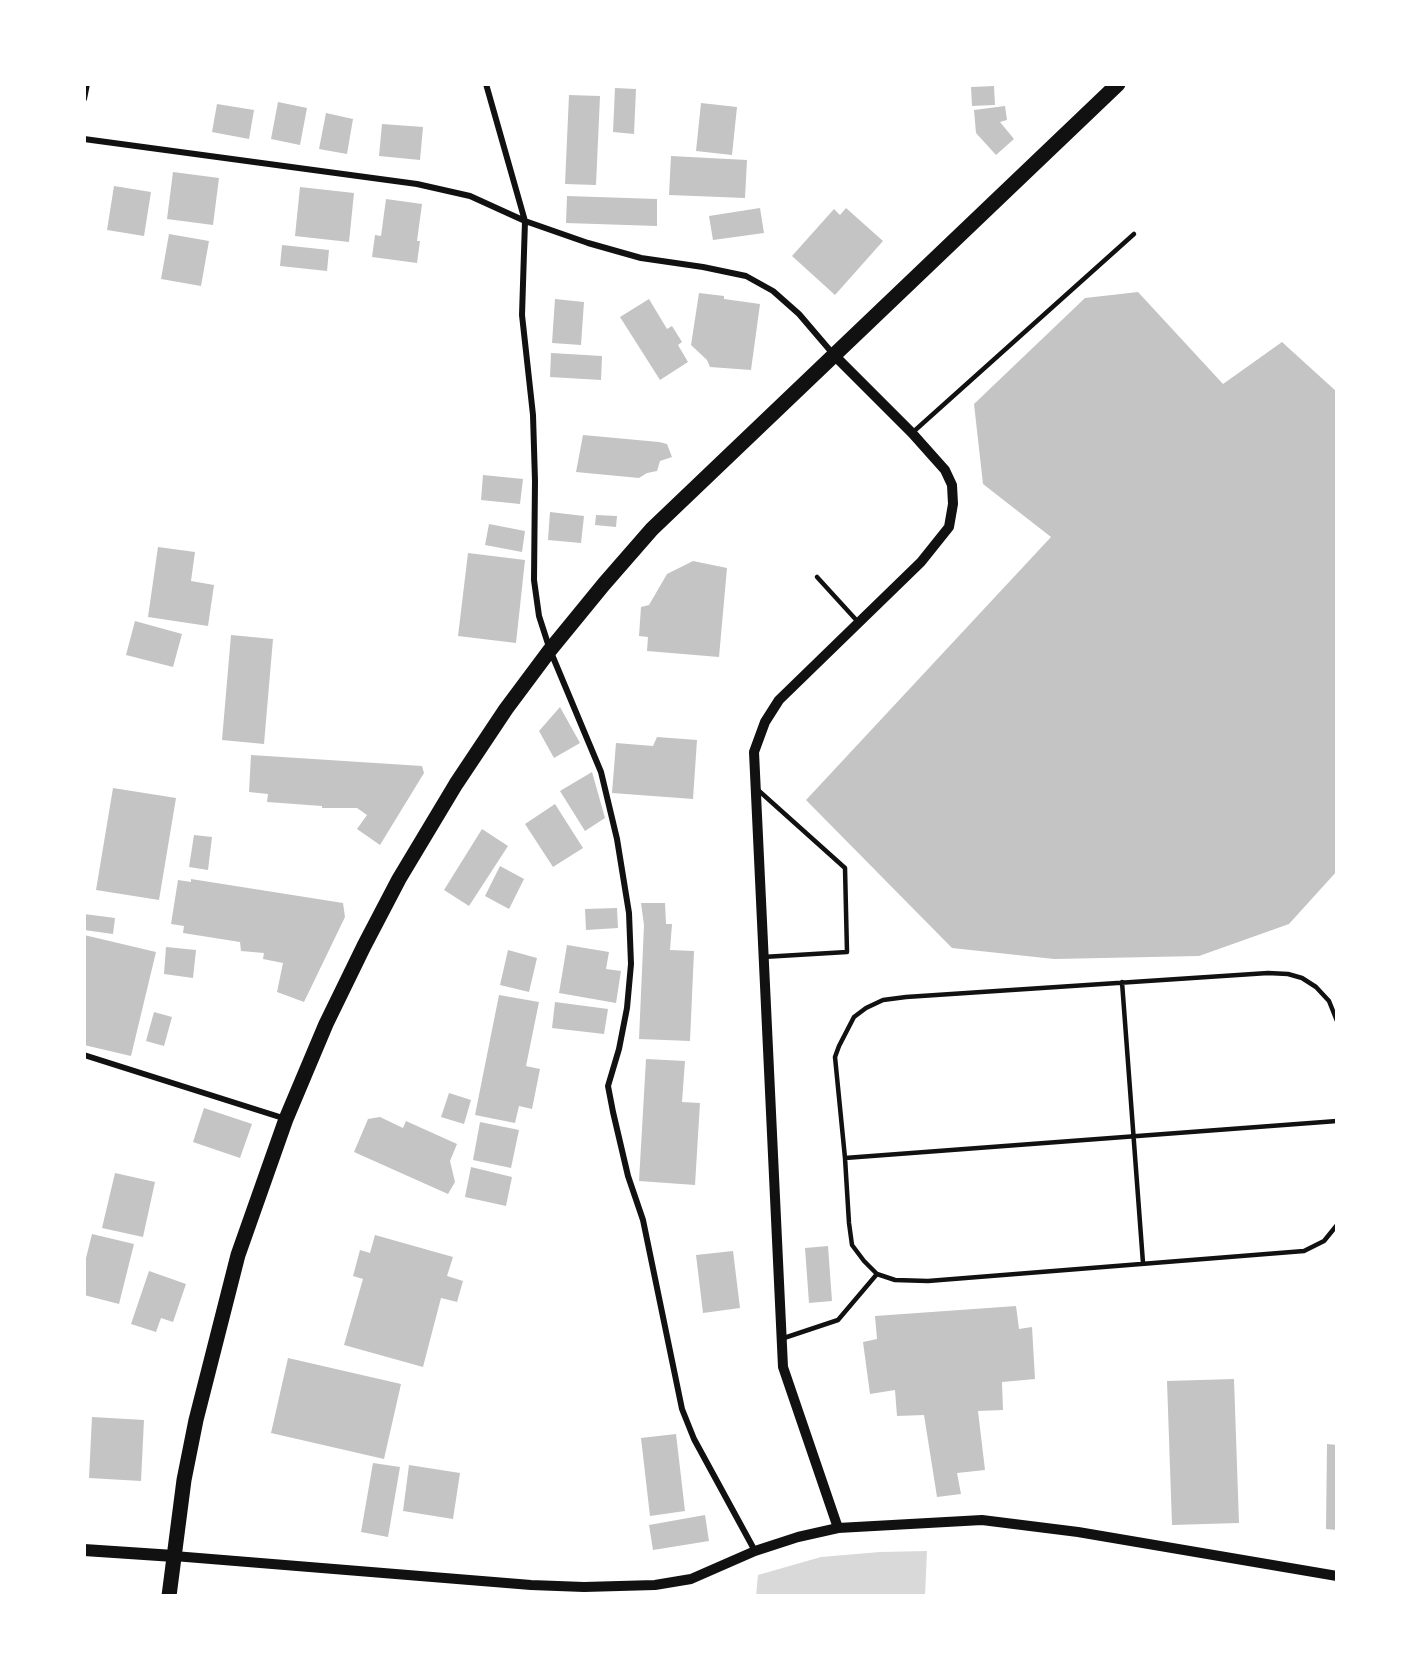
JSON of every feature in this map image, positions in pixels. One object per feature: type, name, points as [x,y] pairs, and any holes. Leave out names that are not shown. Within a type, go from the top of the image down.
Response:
[{"type":"main road","points":[[169,1596],[184,1480],[212,1353],[238,1255],[286,1119],[326,1024],[364,946],[399,879],[456,784],[506,709],[550,650],[652,529],[1118,84]]},
{"type":"main road","points":[[84,1550],[174,1556]]},
{"type":"street","points":[[84,99],[87,84]]},
{"type":"street","points":[[486,84],[525,221],[522,315],[533,416],[534,580],[538,616],[601,772],[617,839],[629,913],[632,964],[627,1008],[620,1049],[608,1086],[628,1176],[643,1220],[682,1409],[694,1439],[755,1551]]},
{"type":"street","points":[[84,139],[417,184],[470,196],[525,221],[588,243],[641,258],[746,276],[773,291],[799,314],[835,356],[945,470],[952,484],[953,504],[949,527],[921,562],[779,700],[765,722],[754,752],[783,1367],[838,1528]]},
{"type":"street","points":[[84,1055],[286,1119]]},
{"type":"street","points":[[174,1556],[531,1585],[584,1587],[655,1585],[691,1579],[755,1551],[798,1537],[838,1528],[982,1520],[1078,1532],[1337,1576]]},
{"type":"lane","points":[[912,434],[1134,234]]},
{"type":"lane","points":[[817,577],[859,623]]},
{"type":"lane","points":[[756,788],[845,868],[847,952],[763,957]]},
{"type":"lane","points":[[1337,1021],[1329,1001],[1316,987],[1302,978],[1288,974],[1268,972],[1122,982],[883,1000],[854,1017],[836,1057],[852,1245],[878,1274],[896,1280],[920,1281],[1304,1251],[1324,1240],[1337,1225]]},
{"type":"lane","points":[[1122,982],[1143,1263]]},
{"type":"lane","points":[[845,1158],[1337,1121]]},
{"type":"lane","points":[[781,1338],[838,1320],[878,1274]]},
{"type":"shaded area","points":[[927,1551],[925,1596],[756,1596],[758,1575],[821,1557]]},
{"type":"building","points":[[994,86],[995,105],[972,106],[971,87]]},
{"type":"building","points":[[615,88],[636,89],[634,134],[613,132]]},
{"type":"building","points":[[569,95],[600,96],[596,185],[565,184]]},
{"type":"building","points":[[278,102],[307,108],[300,145],[271,139]]},
{"type":"building","points":[[701,103],[737,107],[732,155],[696,151]]},
{"type":"building","points":[[217,104],[254,110],[249,139],[212,132]]},
{"type":"building","points":[[1005,106],[1007,120],[1000,122],[1014,139],[996,155],[976,133],[974,110]]},
{"type":"building","points":[[326,113],[353,119],[347,154],[319,149]]},
{"type":"building","points":[[382,124],[423,127],[420,160],[379,156]]},
{"type":"building","points":[[671,156],[747,160],[745,198],[669,195]]},
{"type":"building","points":[[173,172],[219,178],[213,225],[167,219]]},
{"type":"building","points":[[114,186],[151,192],[144,236],[107,230]]},
{"type":"building","points":[[300,187],[354,193],[349,242],[295,236]]},
{"type":"building","points":[[567,196],[657,199],[657,226],[566,223]]},
{"type":"building","points":[[386,199],[422,204],[417,241],[420,241],[417,263],[372,257],[375,235],[381,236]]},
{"type":"building","points":[[760,208],[764,233],[713,240],[709,216]]},
{"type":"building","points":[[846,208],[883,241],[835,295],[792,256],[834,209],[840,215]]},
{"type":"building","points":[[169,234],[209,241],[201,286],[161,279]]},
{"type":"building","points":[[282,245],[329,250],[327,271],[280,266]]},
{"type":"building","points":[[1138,292],[1223,384],[1282,342],[1337,392],[1337,871],[1289,924],[1199,956],[1054,959],[952,948],[806,800],[1051,537],[983,484],[974,404],[1085,298]]},
{"type":"building","points":[[699,293],[760,304],[751,370],[710,367],[707,360],[691,345]]},
{"type":"building","points":[[555,299],[584,302],[581,345],[552,343]]},
{"type":"building","points":[[649,299],[667,329],[672,326],[682,342],[678,345],[688,362],[660,380],[620,317]]},
{"type":"building","points":[[551,353],[602,356],[601,380],[550,377]]},
{"type":"building","points":[[583,435],[659,442],[667,444],[672,457],[660,461],[657,471],[639,478],[576,472]]},
{"type":"building","points":[[483,475],[523,479],[520,504],[481,500]]},
{"type":"building","points":[[550,512],[584,516],[581,543],[548,540]]},
{"type":"building","points":[[596,515],[617,516],[616,527],[595,525]]},
{"type":"building","points":[[489,524],[525,531],[522,552],[485,545]]},
{"type":"building","points":[[158,547],[195,552],[191,581],[214,585],[208,626],[148,617]]},
{"type":"building","points":[[468,553],[525,560],[516,643],[458,636]]},
{"type":"building","points":[[693,561],[727,568],[719,657],[647,651],[648,637],[639,636],[641,607],[649,605],[667,574]]},
{"type":"building","points":[[135,621],[182,634],[173,667],[126,655]]},
{"type":"building","points":[[231,635],[273,639],[264,744],[222,740]]},
{"type":"building","points":[[560,707],[580,743],[554,758],[539,731]]},
{"type":"building","points":[[657,737],[697,740],[693,799],[612,793],[616,743],[653,746]]},
{"type":"building","points":[[251,755],[422,766],[424,773],[380,845],[357,829],[367,815],[357,808],[322,808],[322,806],[267,802],[268,794],[249,792]]},
{"type":"building","points":[[592,772],[605,818],[585,831],[560,791]]},
{"type":"building","points":[[113,788],[176,798],[159,900],[96,890]]},
{"type":"building","points":[[555,804],[583,848],[553,867],[525,824]]},
{"type":"building","points":[[482,829],[508,846],[469,906],[444,890]]},
{"type":"building","points":[[194,835],[212,837],[208,870],[189,867]]},
{"type":"building","points":[[500,866],[524,879],[509,909],[485,896]]},
{"type":"building","points":[[191,879],[343,903],[345,917],[304,1002],[277,992],[283,963],[263,959],[264,953],[241,951],[240,942],[183,933],[184,926],[171,924],[178,880],[191,882]]},
{"type":"building","points":[[641,903],[665,903],[666,924],[672,924],[670,950],[694,951],[690,1041],[639,1039],[644,925]]},
{"type":"building","points":[[617,908],[618,928],[586,930],[585,909]]},
{"type":"building","points":[[84,914],[115,918],[113,934],[84,930]]},
{"type":"building","points":[[84,935],[156,952],[131,1056],[84,1045]]},
{"type":"building","points":[[567,945],[609,952],[606,969],[621,971],[616,1003],[559,993]]},
{"type":"building","points":[[166,947],[196,950],[193,978],[164,974]]},
{"type":"building","points":[[508,950],[537,958],[529,992],[500,985]]},
{"type":"building","points":[[499,995],[539,1002],[526,1066],[540,1069],[532,1109],[519,1106],[515,1123],[475,1115]]},
{"type":"building","points":[[555,1002],[608,1009],[604,1034],[552,1028]]},
{"type":"building","points":[[154,1012],[172,1017],[164,1046],[146,1041]]},
{"type":"building","points":[[646,1059],[685,1061],[682,1102],[700,1103],[695,1185],[639,1181]]},
{"type":"building","points":[[449,1093],[471,1100],[464,1124],[441,1117]]},
{"type":"building","points":[[204,1108],[252,1124],[240,1158],[193,1142]]},
{"type":"building","points":[[380,1117],[403,1128],[406,1121],[457,1144],[450,1161],[455,1182],[448,1194],[354,1152],[368,1119]]},
{"type":"building","points":[[480,1122],[519,1130],[511,1168],[473,1160]]},
{"type":"building","points":[[471,1167],[512,1177],[506,1206],[465,1197]]},
{"type":"building","points":[[115,1173],[155,1182],[143,1237],[102,1228]]},
{"type":"building","points":[[92,1234],[134,1244],[119,1304],[84,1295],[84,1266]]},
{"type":"building","points":[[375,1235],[453,1257],[447,1276],[463,1281],[457,1302],[441,1298],[423,1367],[344,1345],[363,1279],[353,1276],[360,1250],[370,1253]]},
{"type":"building","points":[[828,1246],[832,1301],[809,1303],[805,1248]]},
{"type":"building","points":[[733,1251],[740,1308],[703,1313],[696,1255]]},
{"type":"building","points":[[149,1271],[186,1284],[173,1322],[161,1318],[156,1332],[131,1324]]},
{"type":"building","points":[[1016,1306],[1019,1329],[1032,1327],[1035,1379],[1002,1382],[1003,1410],[978,1411],[985,1470],[957,1473],[961,1494],[937,1497],[924,1415],[897,1416],[895,1390],[870,1394],[863,1342],[877,1339],[875,1316]]},
{"type":"building","points":[[288,1358],[401,1384],[384,1459],[271,1433]]},
{"type":"building","points":[[1234,1379],[1239,1523],[1172,1525],[1167,1381]]},
{"type":"building","points":[[92,1417],[144,1420],[141,1481],[89,1478]]},
{"type":"building","points":[[676,1434],[685,1511],[650,1516],[641,1438]]},
{"type":"building","points":[[1327,1444],[1337,1445],[1337,1530],[1326,1529]]},
{"type":"building","points":[[373,1463],[400,1467],[388,1537],[361,1532]]},
{"type":"building","points":[[409,1465],[460,1473],[453,1519],[403,1511]]},
{"type":"building","points":[[705,1515],[709,1541],[653,1550],[649,1525]]}]
